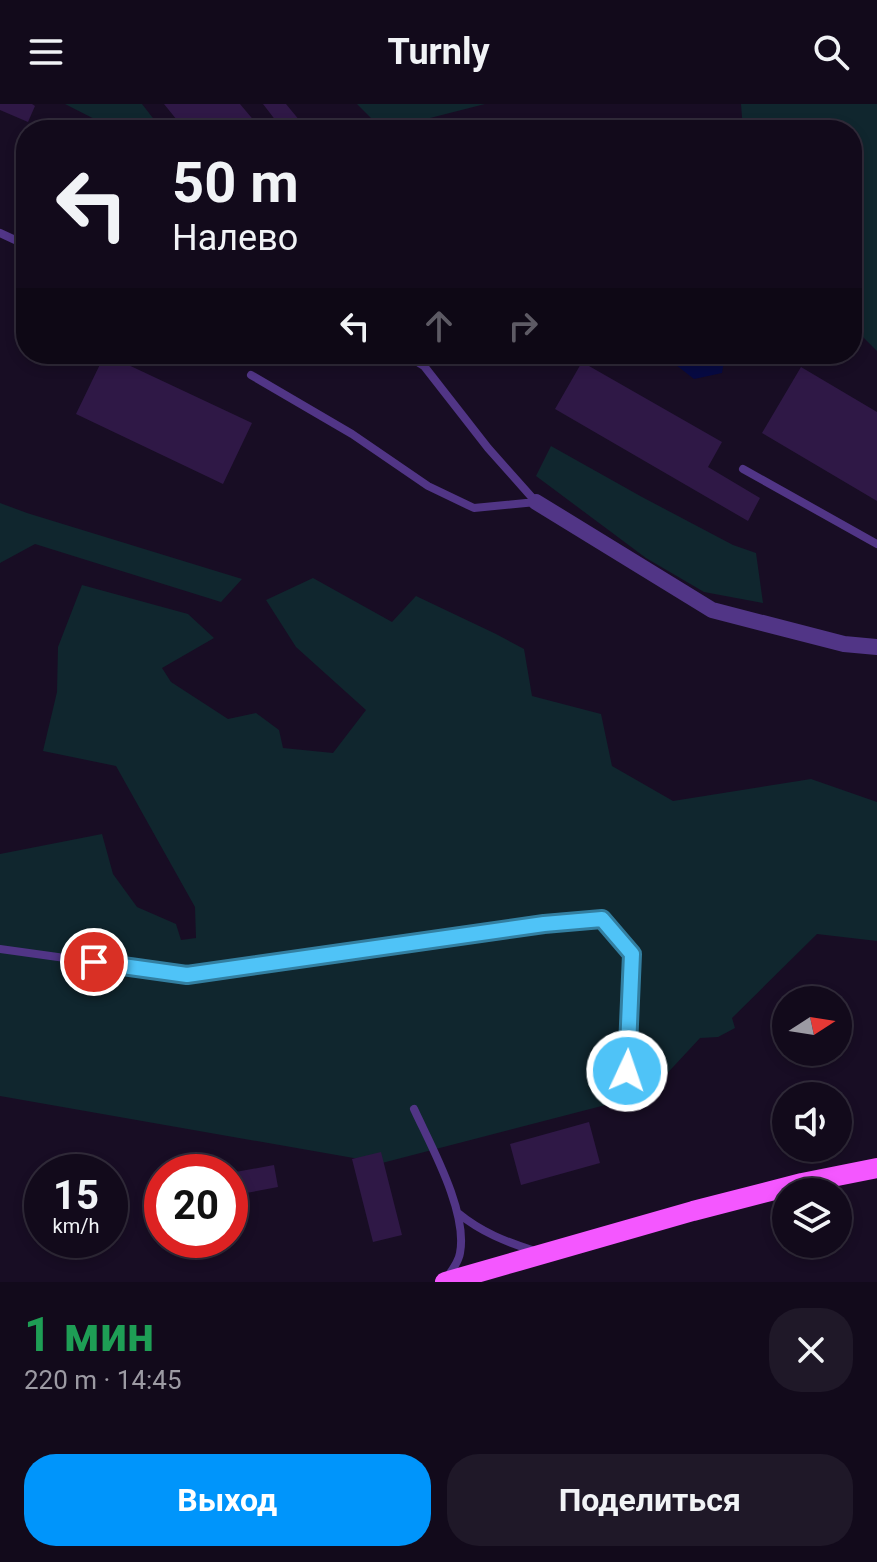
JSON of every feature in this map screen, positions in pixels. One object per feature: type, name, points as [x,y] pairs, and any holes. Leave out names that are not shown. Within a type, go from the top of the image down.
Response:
[{"type":"main road","points":[[445,1282],[693,1211],[802,1183],[877,1168]]},
{"type":"street","points":[[536,502],[712,610],[844,644],[877,647]]},
{"type":"lane","points":[[421,364],[536,502]]},
{"type":"lane","points":[[251,375],[352,434],[428,486],[474,508],[536,502]]},
{"type":"lane","points":[[743,469],[877,544]]},
{"type":"lane","points":[[0,949],[187,975],[544,924],[602,919],[632,954],[627,1071]]},
{"type":"lane","points":[[414,1109],[457,1212],[460,1253],[445,1282]]},
{"type":"lane","points":[[457,1212],[483,1232],[545,1254]]},
{"type":"shaded area","points":[[65,104],[142,104],[154,120],[96,120]]},
{"type":"shaded area","points":[[357,104],[485,104],[422,120],[373,120]]},
{"type":"shaded area","points":[[741,104],[877,104],[877,351],[862,336],[862,120],[742,120]]},
{"type":"shaded area","points":[[675,364],[723,364],[722,373],[694,379]]},
{"type":"shaded area","points":[[551,446],[733,545],[756,553],[763,603],[704,592],[646,558],[536,476]]},
{"type":"shaded area","points":[[0,503],[242,579],[221,602],[35,544],[0,563]]},
{"type":"shaded area","points":[[313,578],[392,622],[416,596],[524,649],[532,696],[601,714],[612,766],[673,801],[811,779],[877,802],[877,941],[817,934],[732,1018],[735,1028],[718,1037],[700,1038],[648,1094],[382,1163],[0,1096],[0,854],[102,834],[113,874],[137,907],[176,924],[181,940],[196,938],[195,907],[116,766],[43,751],[57,692],[58,647],[82,585],[188,614],[214,638],[162,668],[171,682],[228,719],[256,713],[279,730],[283,748],[333,753],[366,710],[296,647],[266,600]]},
{"type":"building","points":[[0,104],[35,106],[29,120],[0,110]]},
{"type":"building","points":[[164,104],[240,104],[254,120],[177,120]]},
{"type":"building","points":[[263,104],[286,104],[299,120],[275,120]]},
{"type":"building","points":[[100,364],[126,364],[252,423],[223,484],[76,414]]},
{"type":"building","points":[[581,364],[586,364],[722,442],[708,467],[760,498],[748,521],[555,409]]},
{"type":"building","points":[[801,367],[877,412],[877,501],[762,433]]},
{"type":"building","points":[[589,1122],[600,1163],[521,1185],[510,1144]]},
{"type":"building","points":[[381,1152],[402,1235],[373,1242],[352,1159]]},
{"type":"building","points":[[274,1165],[278,1187],[248,1193],[248,1170]]},
{"type":"route","points":[[94,962],[187,975],[544,924],[602,919],[632,954],[627,1071]]}]
